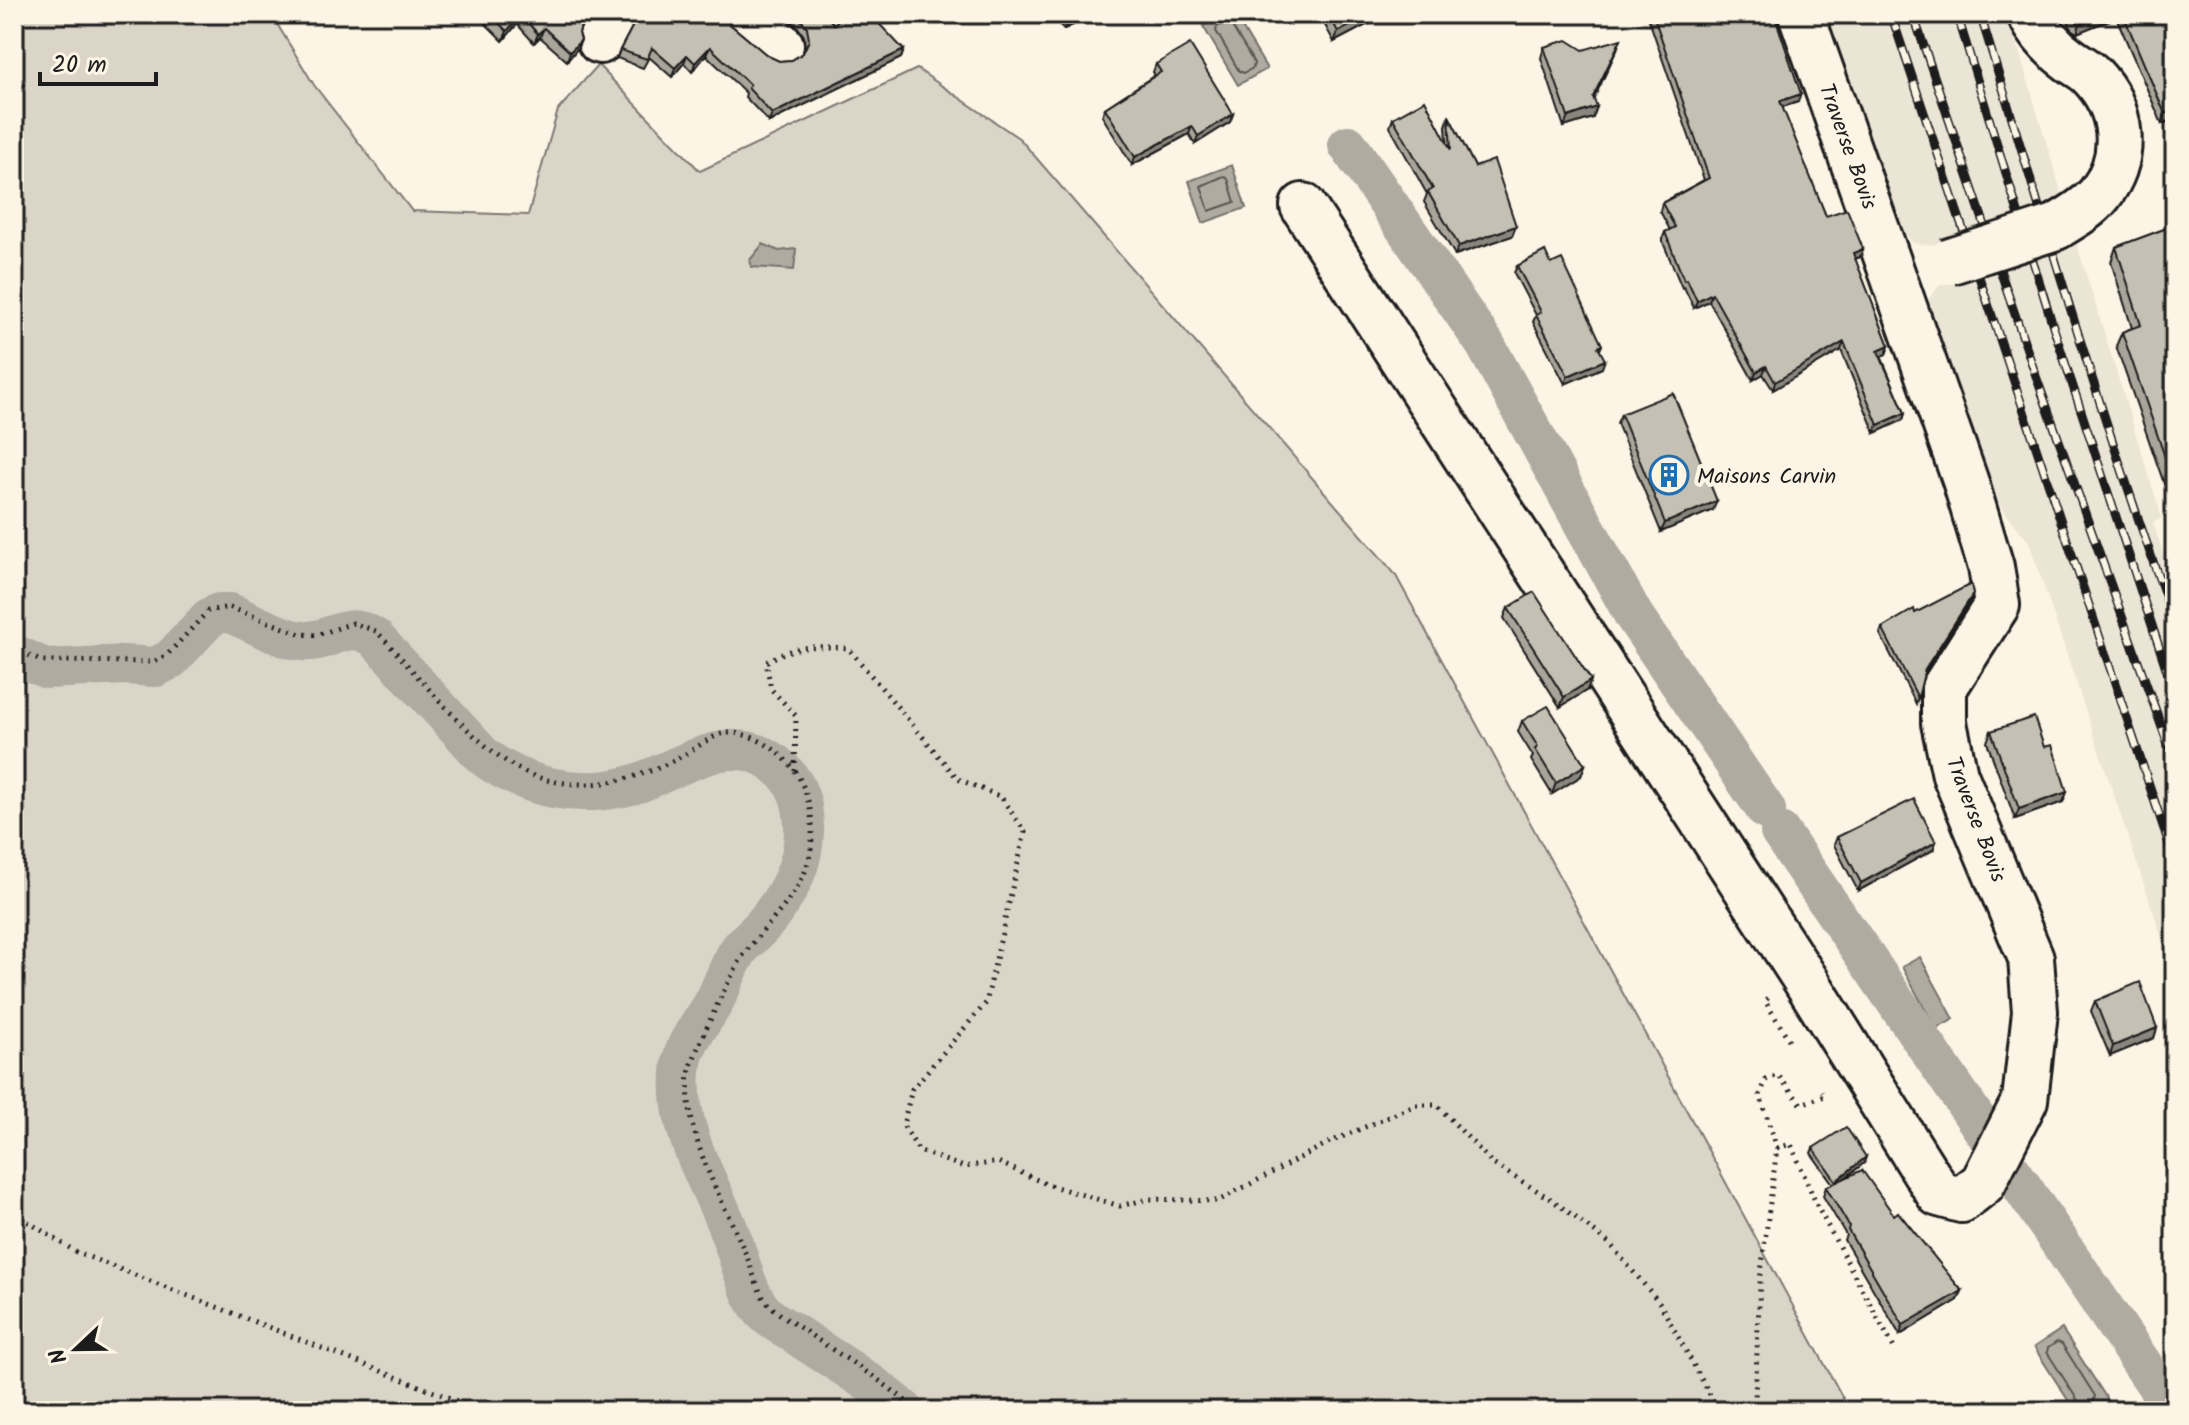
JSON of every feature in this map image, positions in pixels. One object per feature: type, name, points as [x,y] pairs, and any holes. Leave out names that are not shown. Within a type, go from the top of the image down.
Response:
[{"type":"street","points":[[744,14],[781,45]]},
{"type":"street","name":"Traverse Bovis","points":[[1303,206],[1803,976],[1939,1194],[1961,1200],[1983,1183],[2025,1100],[2035,1012],[2031,958],[1955,775],[1944,723],[1944,688],[1997,605],[1987,552],[1896,278],[1801,14]]},
{"type":"street","points":[[1896,278],[2056,227],[2099,195],[2116,161],[2120,140],[2117,119],[2106,94],[2089,72],[2051,45],[2030,14]]},
{"type":"path","points":[[14,649],[41,661],[155,662],[168,654],[208,611],[229,607],[300,634],[317,635],[353,623],[376,631],[481,743],[515,769],[546,780],[589,784],[626,780],[662,768],[724,733],[743,734],[764,743],[795,771],[810,805],[814,839],[810,862],[792,896],[743,955],[698,1047],[688,1073],[692,1121],[705,1161],[764,1299],[917,1411]]},
{"type":"path","points":[[795,771],[796,716],[771,689],[766,662],[786,650],[805,646],[848,648],[958,779],[1001,797],[1025,832],[986,1003],[912,1089],[903,1125],[919,1151],[964,1167],[998,1162],[1046,1184],[1120,1206],[1148,1199],[1218,1201],[1328,1143],[1416,1105],[1437,1105],[1493,1164],[1551,1199],[1609,1243],[1659,1302],[1719,1411]]},
{"type":"path","points":[[1758,1411],[1755,1400],[1760,1280],[1777,1148],[1760,1095],[1766,1080],[1778,1075],[1801,1104],[1825,1096]]},
{"type":"path","points":[[1777,1148],[1791,1144],[1818,1208],[1894,1348]]},
{"type":"path","points":[[14,1213],[76,1252],[483,1411]]},
{"type":"path","points":[[14,1257],[25,1220]]},
{"type":"shaded area","points":[[14,14],[271,14],[314,85],[412,211],[528,215],[558,110],[598,65],[700,171],[917,69],[1020,139],[1395,574],[1850,1411],[14,1411]]},
{"type":"shaded area","points":[[1824,14],[2008,14],[2162,518],[2153,523],[2175,587],[2175,977],[2029,542],[1973,472],[1922,316],[1930,297],[1939,286],[1951,280],[1938,244],[1912,242],[1896,223]]},
{"type":"water","points":[[1224,14],[1234,14],[1267,69],[1238,85],[1203,26]]},
{"type":"water","points":[[1232,165],[1246,208],[1203,223],[1189,181]]},
{"type":"water","points":[[763,244],[779,251],[796,249],[794,270],[752,267],[750,260]]},
{"type":"water","points":[[1920,957],[1954,1019],[1936,1029],[1902,967]]},
{"type":"water","points":[[2062,1329],[2109,1402],[2094,1411],[2075,1411],[2034,1347]]},
{"type":"building","points":[[489,14],[584,14],[579,33],[581,40],[570,52],[544,28],[538,34],[521,15],[507,31]]},
{"type":"building","points":[[639,14],[724,14],[731,25],[768,56],[779,61],[792,60],[803,53],[809,40],[807,27],[796,14],[824,14],[834,24],[845,14],[870,14],[904,50],[772,114],[748,88],[750,85],[710,47],[695,63],[687,55],[675,68],[652,48],[647,59],[620,50]]},
{"type":"building","points":[[1060,14],[1082,14],[1067,21]]},
{"type":"building","points":[[1329,14],[1371,14],[1338,32]]},
{"type":"building","points":[[1653,14],[1774,14],[1801,94],[1780,101],[1826,216],[1847,209],[1863,249],[1853,253],[1889,346],[1878,351],[1905,413],[1878,425],[1844,342],[1775,382],[1766,366],[1756,372],[1712,293],[1697,301],[1687,279],[1684,280],[1665,232],[1675,227],[1662,203],[1709,178]]},
{"type":"building","points":[[2073,14],[2105,14],[2080,24]]},
{"type":"building","points":[[2123,14],[2175,14],[2175,110],[2165,114]]},
{"type":"building","points":[[1621,39],[1593,97],[1597,107],[1568,117],[1544,47],[1567,40],[1583,50]]},
{"type":"building","points":[[1190,44],[1233,114],[1198,136],[1192,126],[1135,157],[1105,108],[1161,72],[1156,64]]},
{"type":"building","points":[[1425,100],[1451,150],[1449,116],[1475,167],[1494,160],[1516,226],[1459,246],[1428,192],[1433,189],[1393,118]]},
{"type":"building","points":[[2175,225],[2175,486],[2122,332],[2141,325],[2116,247]]},
{"type":"building","points":[[1545,251],[1551,264],[1562,259],[1602,345],[1598,347],[1605,360],[1568,376],[1536,315],[1541,312],[1517,266]]},
{"type":"building","points":[[1673,393],[1717,501],[1665,523],[1621,414]]},
{"type":"building","points":[[1971,584],[1973,594],[1925,669],[1918,698],[1882,628],[1914,609],[1915,613]]},
{"type":"building","points":[[1534,592],[1591,680],[1564,697],[1508,608]]},
{"type":"building","points":[[1548,706],[1585,765],[1556,783],[1522,721]]},
{"type":"building","points":[[2034,717],[2044,747],[2052,745],[2067,792],[2019,809],[1991,731]]},
{"type":"building","points":[[1914,799],[1936,842],[1861,883],[1837,837]]},
{"type":"building","points":[[2140,982],[2157,1028],[2113,1046],[2095,1001]]},
{"type":"building","points":[[1846,1127],[1866,1157],[1836,1181],[1813,1148]]},
{"type":"building","points":[[1862,1170],[1894,1215],[1898,1212],[1962,1291],[1903,1325],[1826,1187]]},
{"type":"waterway","points":[[1348,145],[1485,344],[1634,616],[1766,810]]},
{"type":"waterway","points":[[14,654],[47,669],[125,665],[156,667],[171,659],[209,618],[219,613],[230,613],[302,641],[355,630],[375,638],[484,757],[536,784],[574,791],[612,789],[650,779],[721,751],[739,750],[756,754],[780,768],[798,792],[802,806],[804,829],[800,859],[782,899],[735,956],[715,1000],[687,1046],[681,1076],[685,1122],[746,1281],[761,1309],[905,1411]]},
{"type":"waterway","points":[[1780,832],[1989,1138]]},
{"type":"waterway","points":[[2012,1172],[2174,1411]]},
{"type":"railway","points":[[1891,14],[2175,862]]},
{"type":"railway","points":[[1913,14],[2037,379],[2175,764]]},
{"type":"railway","points":[[1957,14],[2053,326],[2175,695]]},
{"type":"railway","points":[[1980,14],[2098,396],[2175,623]]},
{"type":"place","name":"Maisons Carvin","points":[[1669,475]]}]
